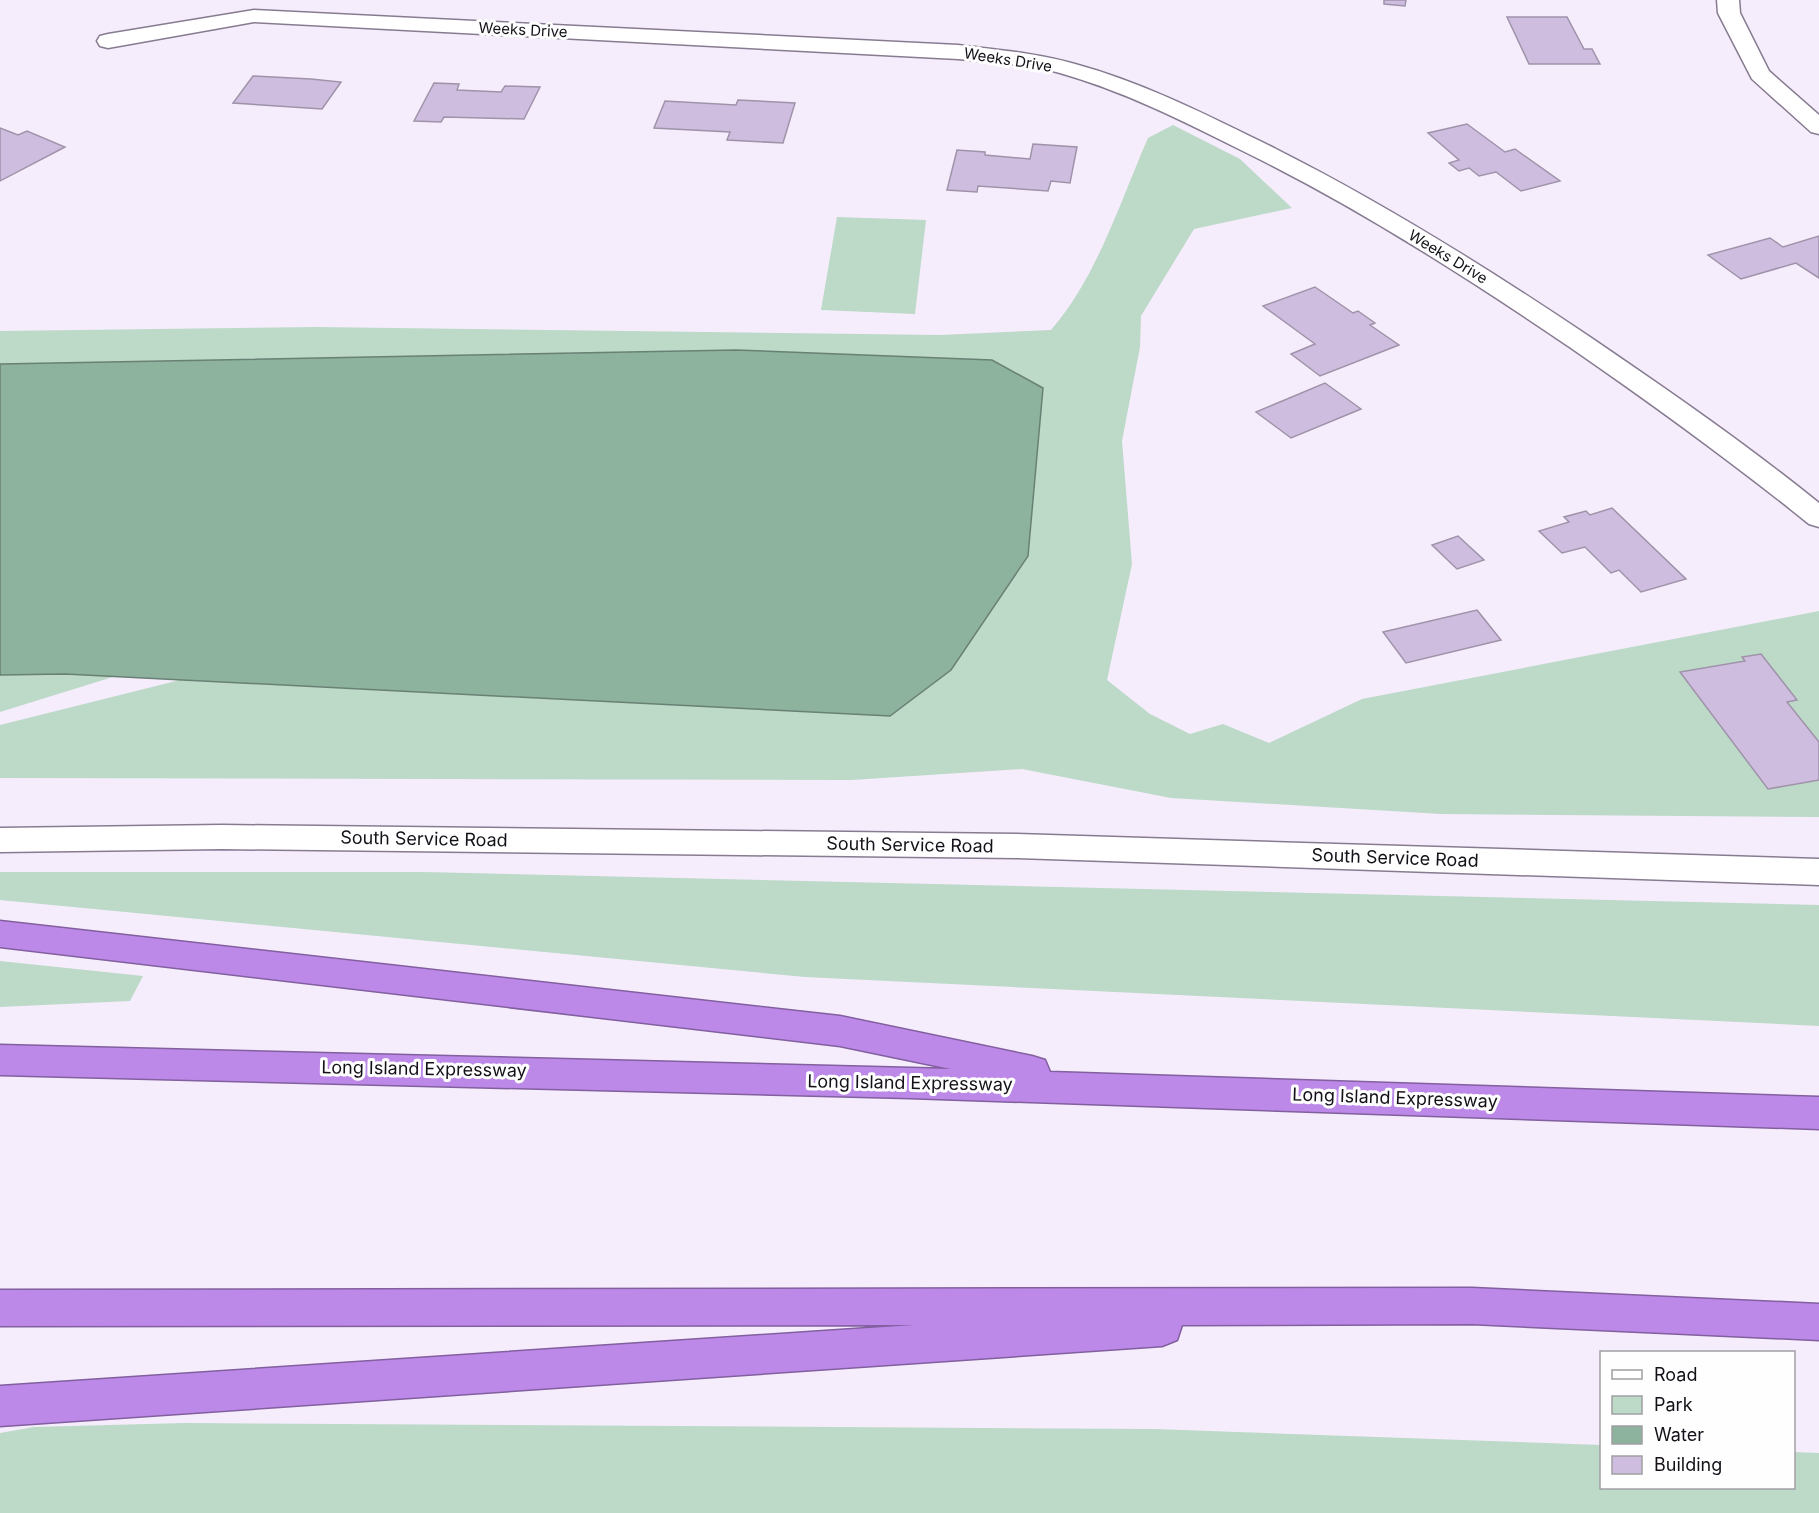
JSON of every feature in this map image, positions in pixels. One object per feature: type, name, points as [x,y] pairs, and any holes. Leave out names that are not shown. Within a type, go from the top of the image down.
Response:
[{"type":"highway","points":[[0,934],[840,1031],[1116,1088]]},
{"type":"highway","name":"Long Island Expressway","points":[[0,1060],[578,1072],[1819,1113]]},
{"type":"highway","points":[[0,1308],[1472,1306],[1819,1322]]},
{"type":"highway","points":[[0,1406],[1472,1306]]},
{"type":"street","points":[[1728,0],[1729,13],[1760,74],[1819,127]]},
{"type":"street","name":"Weeks Drive","points":[[108,42],[254,16],[958,52],[1042,62],[1116,85],[1205,123],[1318,179],[1509,294],[1668,403],[1781,486],[1819,518]]},
{"type":"street","name":"South Service Road","points":[[0,840],[222,837],[1017,846],[1819,872]]},
{"type":"green space","points":[[1173,125],[1240,159],[1292,208],[1194,229],[1141,316],[1140,347],[1122,441],[1132,564],[1107,680],[1150,714],[1190,734],[1223,724],[1269,743],[1362,699],[1819,611],[1819,817],[1441,814],[1171,798],[1022,769],[851,780],[0,778],[0,725],[180,680],[890,716],[992,360],[736,350],[0,364],[0,331],[317,327],[940,335],[1051,330],[1082,287],[1095,263],[1148,138]]},
{"type":"green space","points":[[837,217],[926,220],[915,314],[821,310]]},
{"type":"green space","points":[[0,675],[116,676],[0,712]]},
{"type":"green space","points":[[0,872],[424,872],[1819,905],[1819,1026],[805,977],[0,900]]},
{"type":"green space","points":[[0,961],[143,976],[130,1001],[0,1007]]},
{"type":"green space","points":[[185,1423],[1154,1429],[1600,1445],[1600,1489],[1795,1489],[1795,1452],[1819,1453],[1819,1513],[0,1513],[0,1433],[34,1427]]},
{"type":"water","points":[[736,350],[992,360],[1043,388],[1028,556],[951,670],[890,716],[65,674],[0,675],[0,364]]},
{"type":"building","points":[[1384,0],[1406,0],[1405,6],[1384,4]]},
{"type":"building","points":[[1507,17],[1567,17],[1584,49],[1592,49],[1600,64],[1529,64]]},
{"type":"building","points":[[253,76],[341,82],[322,109],[233,103]]},
{"type":"building","points":[[434,83],[459,84],[457,90],[501,92],[505,86],[540,87],[524,119],[444,117],[441,122],[414,121]]},
{"type":"building","points":[[738,100],[795,103],[783,143],[727,140],[730,132],[654,128],[665,101],[736,105]]},
{"type":"building","points":[[1467,124],[1505,152],[1515,149],[1560,181],[1521,191],[1496,172],[1479,176],[1469,168],[1459,171],[1449,163],[1459,160],[1428,133]]},
{"type":"building","points":[[0,128],[18,135],[27,131],[65,147],[0,181]]},
{"type":"building","points":[[1033,144],[1077,147],[1070,183],[1051,181],[1048,191],[978,186],[977,192],[947,190],[957,150],[1030,159]]},
{"type":"building","points":[[1819,236],[1819,278],[1796,263],[1741,279],[1708,255],[1770,238],[1783,247]]},
{"type":"building","points":[[1315,287],[1353,313],[1358,311],[1375,323],[1370,325],[1399,345],[1320,376],[1291,354],[1315,344],[1263,306]]},
{"type":"building","points":[[1325,383],[1361,409],[1291,438],[1256,412]]},
{"type":"building","points":[[1612,508],[1686,579],[1641,592],[1619,570],[1611,573],[1585,547],[1562,553],[1539,531],[1569,522],[1564,517],[1586,511],[1590,515]]},
{"type":"building","points":[[1458,536],[1484,560],[1457,569],[1432,545]]},
{"type":"building","points":[[1477,610],[1501,640],[1406,663],[1383,632]]},
{"type":"building","points":[[1761,654],[1797,700],[1787,702],[1819,742],[1819,780],[1768,789],[1680,672],[1745,661],[1742,657]]}]
